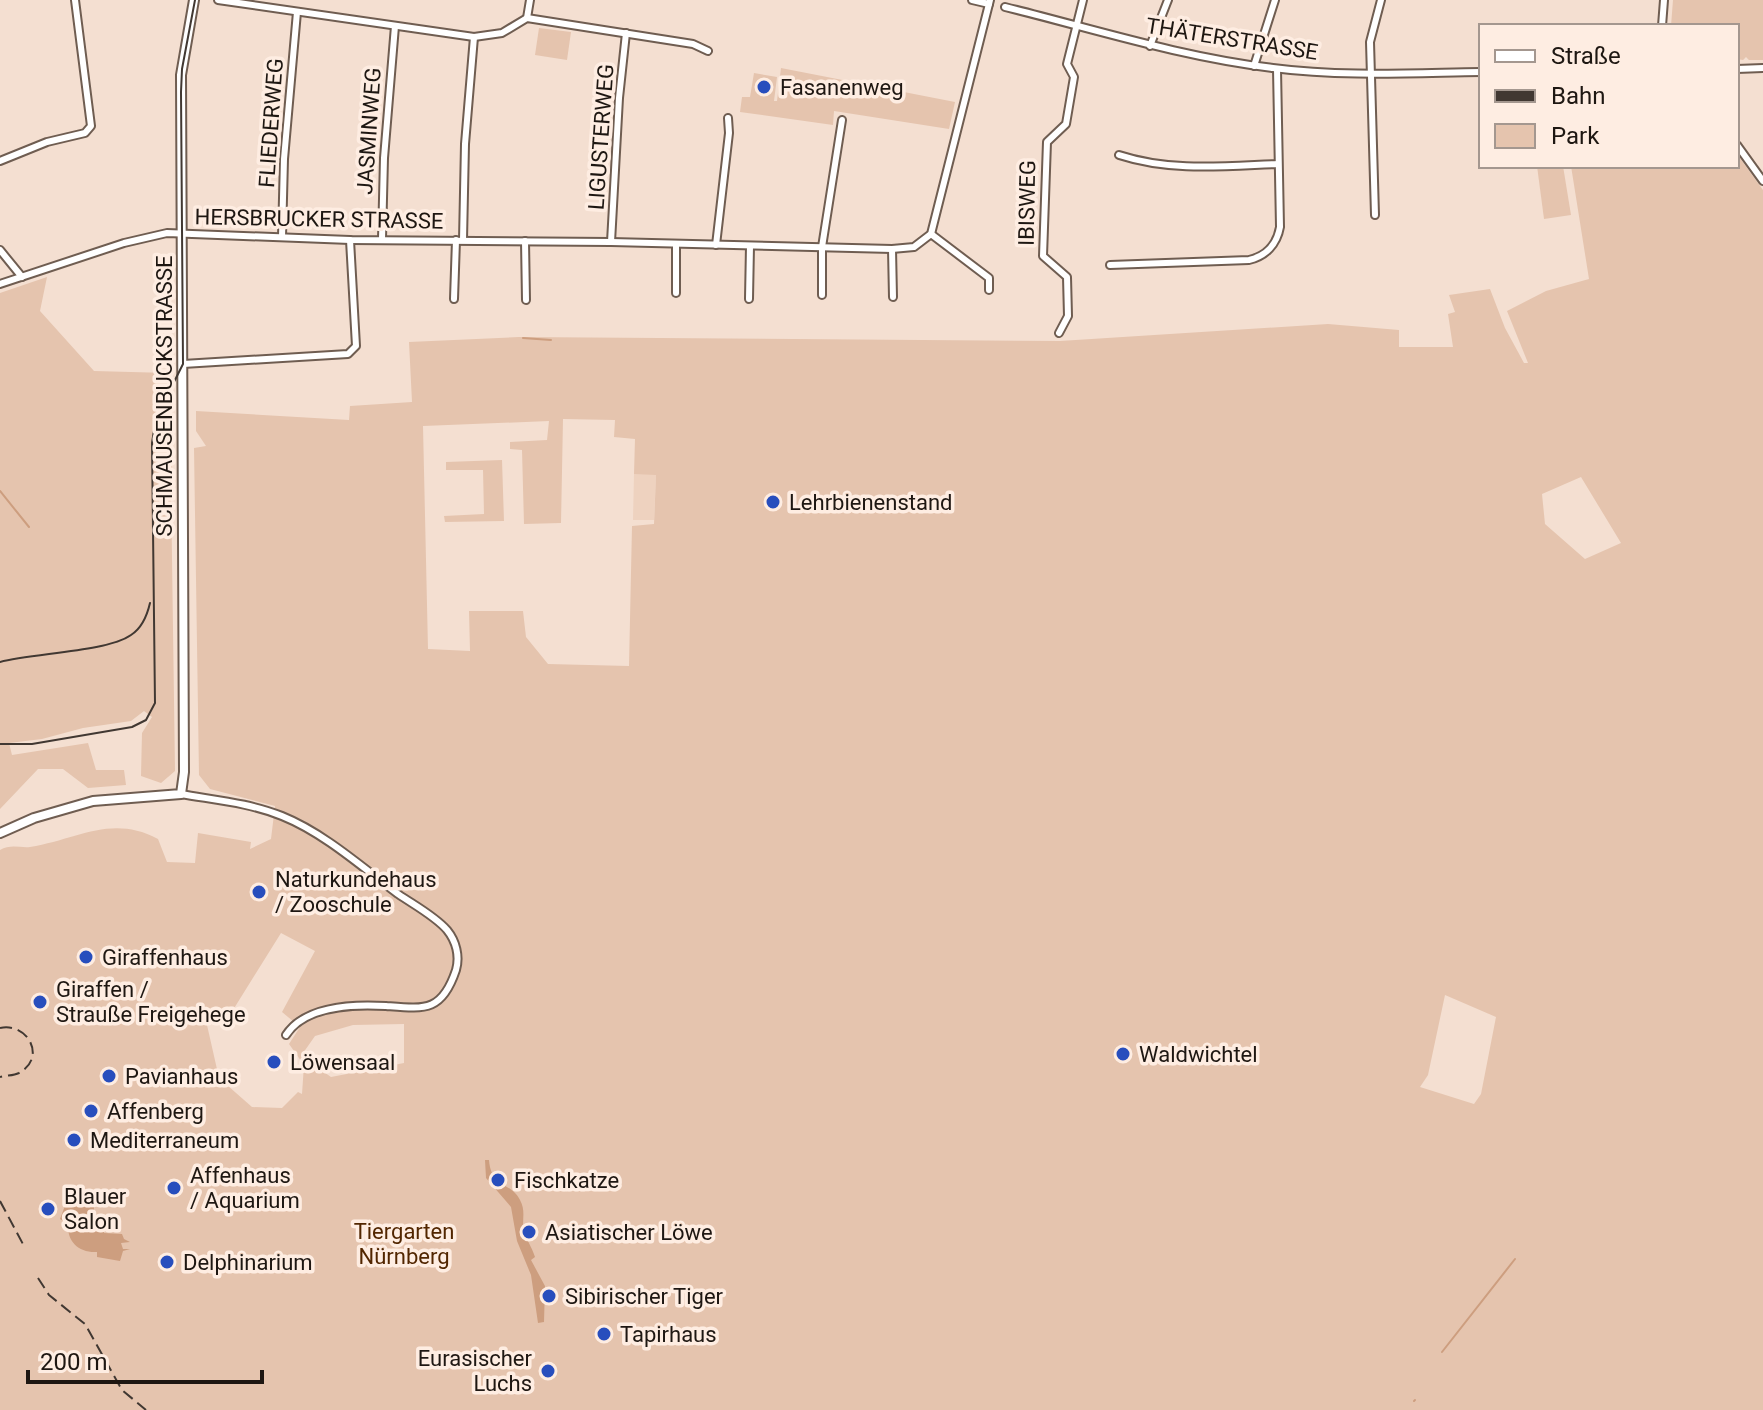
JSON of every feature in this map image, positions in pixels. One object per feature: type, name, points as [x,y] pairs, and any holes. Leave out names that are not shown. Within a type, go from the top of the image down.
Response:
[{"type":"street","points":[[0,161],[47,142],[85,133],[91,126],[75,0]]},
{"type":"street","name":"SCHMAUSENBUCKSTRASSE","points":[[181,794],[184,772],[181,75],[194,0]]},
{"type":"street","points":[[218,0],[474,37],[502,33],[527,18],[693,44],[708,51]]},
{"type":"street","points":[[527,18],[530,0]]},
{"type":"street","points":[[972,0],[990,2],[931,234],[989,278],[989,290]]},
{"type":"street","points":[[1076,25],[1083,0]]},
{"type":"street","points":[[1150,46],[1168,0]]},
{"type":"street","points":[[1254,66],[1275,0]]},
{"type":"street","points":[[1375,215],[1370,42],[1381,0]]},
{"type":"street","points":[[1662,24],[1664,0]]},
{"type":"street","name":"THÄTERSTRASSE","points":[[1005,7],[1150,46],[1254,66],[1371,73],[1479,72]]},
{"type":"street","name":"FLIEDERWEG","points":[[282,237],[284,159],[297,12]]},
{"type":"street","name":"IBISWEG","points":[[1059,333],[1068,316],[1067,277],[1043,256],[1045,173],[1047,142],[1066,124],[1074,77],[1067,64],[1076,25]]},
{"type":"street","name":"JASMINWEG","points":[[382,239],[384,158],[395,26]]},
{"type":"street","name":"LIGUSTERWEG","points":[[611,242],[626,33]]},
{"type":"street","points":[[459,240],[474,37]]},
{"type":"street","points":[[1739,69],[1763,68]]},
{"type":"street","points":[[1110,265],[1258,258],[1271,248],[1278,236],[1277,69]]},
{"type":"street","points":[[716,245],[729,133],[728,118]]},
{"type":"street","points":[[822,295],[822,247],[842,120]]},
{"type":"street","points":[[1739,148],[1763,181]]},
{"type":"street","points":[[1119,155],[1136,161],[1190,168],[1278,164]]},
{"type":"street","name":"HERSBRUCKER STRASSE","points":[[0,284],[167,233],[350,240],[892,249],[914,247],[931,234]]},
{"type":"street","points":[[183,364],[348,354],[356,346],[350,240]]},
{"type":"street","name":"HERSBRUCKER STRASSE","points":[[454,299],[459,240]]},
{"type":"street","points":[[525,241],[526,300]]},
{"type":"street","points":[[676,244],[676,293]]},
{"type":"street","points":[[749,299],[750,246]]},
{"type":"street","points":[[892,249],[893,297]]},
{"type":"street","points":[[0,250],[22,277]]},
{"type":"street","points":[[0,833],[34,818],[93,801],[181,794],[258,808],[287,818],[315,834],[446,929],[456,945],[457,965],[449,988],[431,1007],[413,1010],[383,1006],[324,1010],[293,1024],[286,1035]]},
{"type":"shaded area","points":[[634,474],[656,474],[654,520],[633,520]]},
{"type":"shaded area","points":[[485,1160],[489,1160],[493,1176],[512,1190],[522,1203],[524,1230],[535,1257],[531,1260],[545,1286],[544,1322],[538,1323],[531,1275],[517,1241],[511,1207],[486,1178]]},
{"type":"shaded area","points":[[76,1187],[94,1204],[94,1214],[104,1222],[104,1233],[122,1234],[130,1242],[121,1243],[123,1249],[130,1249],[123,1251],[120,1261],[97,1257],[97,1252],[85,1251],[72,1241],[68,1224],[60,1219],[66,1203],[76,1205],[77,1200],[68,1192]]},
{"type":"green space","points":[[1673,0],[1763,0],[1763,60],[1749,60],[1746,57],[1739,59],[1739,24],[1671,24]]},
{"type":"green space","points":[[539,28],[571,32],[567,60],[535,55]]},
{"type":"green space","points":[[781,68],[955,102],[949,129],[834,111],[833,125],[740,112],[742,97],[750,97],[754,73],[777,77],[774,101],[777,101]]},
{"type":"green space","name":"Tiergarten Nürnberg","points":[[1739,157],[1763,190],[1763,1410],[0,1410],[0,850],[47,844],[94,831],[125,829],[158,839],[167,862],[195,863],[198,833],[251,842],[250,849],[271,839],[275,806],[210,789],[199,775],[194,448],[206,446],[196,431],[196,411],[349,420],[350,406],[412,402],[409,342],[519,337],[1060,341],[1328,324],[1399,330],[1399,347],[1453,347],[1448,314],[1455,312],[1449,295],[1490,289],[1505,328],[1524,363],[1528,363],[1507,311],[1546,291],[1589,279],[1571,168],[1739,168]],"holes":[[[563,419],[615,420],[614,437],[635,439],[634,474],[656,475],[654,524],[632,526],[629,666],[548,664],[526,637],[523,611],[469,611],[470,651],[428,649],[423,426],[549,421],[547,440],[510,442],[510,449],[522,450],[524,524],[561,523]],[[1581,477],[1621,543],[1585,559],[1545,524],[1542,494]],[[281,933],[315,951],[282,1012],[300,1027],[289,1044],[304,1065],[302,1094],[298,1092],[282,1108],[252,1107],[219,1078],[207,1025],[233,1010]],[[1445,995],[1496,1017],[1481,1094],[1474,1104],[1420,1087],[1428,1075]],[[404,1024],[404,1063],[331,1077],[301,1056],[315,1036],[353,1025]]]},
{"type":"green space","points":[[1537,168],[1563,168],[1571,215],[1544,219]]},
{"type":"green space","points":[[47,277],[40,311],[94,371],[168,373],[173,431],[175,771],[161,783],[141,776],[142,733],[152,717],[144,711],[131,721],[9,743],[12,755],[88,743],[96,770],[124,770],[126,785],[88,788],[63,769],[38,769],[0,809],[0,293]]},
{"type":"green space","points":[[502,460],[504,521],[445,522],[444,516],[484,514],[483,470],[446,470],[446,462]]},
{"type":"waterway","points":[[523,338],[551,340]]},
{"type":"waterway","points":[[0,491],[29,527]]},
{"type":"waterway","points":[[1442,1352],[1515,1259]]},
{"type":"tram line","points":[[0,744],[32,744],[132,727],[146,720],[155,703],[152,443],[156,418],[183,364],[181,92],[182,69],[195,0]]},
{"type":"tram line","points":[[0,662],[120,641],[138,629],[150,603]]},
{"type":"railway","points":[[0,1028],[19,1030],[26,1036],[33,1051],[27,1067],[17,1074],[0,1077]]},
{"type":"railway","points":[[0,1201],[24,1246]]},
{"type":"railway","points":[[38,1278],[49,1295],[85,1324],[122,1390],[146,1410]]},
{"type":"place","name":"Fasanenweg","points":[[764,87]]},
{"type":"place","name":"Lehrbienenstand","points":[[773,502]]},
{"type":"place","name":"Naturkundehaus / Zooschule","points":[[259,892]]},
{"type":"place","name":"Giraffenhaus","points":[[86,957]]},
{"type":"place","name":"Giraffen / Strauße Freigehege","points":[[40,1002]]},
{"type":"place","name":"Waldwichtel","points":[[1123,1054]]},
{"type":"place","name":"Löwensaal","points":[[274,1062]]},
{"type":"place","name":"Pavianhaus","points":[[109,1076]]},
{"type":"place","name":"Affenberg","points":[[91,1111]]},
{"type":"place","name":"Mediterraneum","points":[[74,1140]]},
{"type":"place","name":"Fischkatze","points":[[498,1180]]},
{"type":"place","name":"Affenhaus / Aquarium","points":[[174,1188]]},
{"type":"place","name":"Blauer Salon","points":[[48,1209]]},
{"type":"place","name":"Asiatischer Löwe","points":[[529,1232]]},
{"type":"place","name":"Delphinarium","points":[[167,1262]]},
{"type":"place","name":"Sibirischer Tiger","points":[[549,1296]]},
{"type":"place","name":"Tapirhaus","points":[[604,1334]]},
{"type":"place","name":"Eurasischer Luchs","points":[[548,1371]]}]
